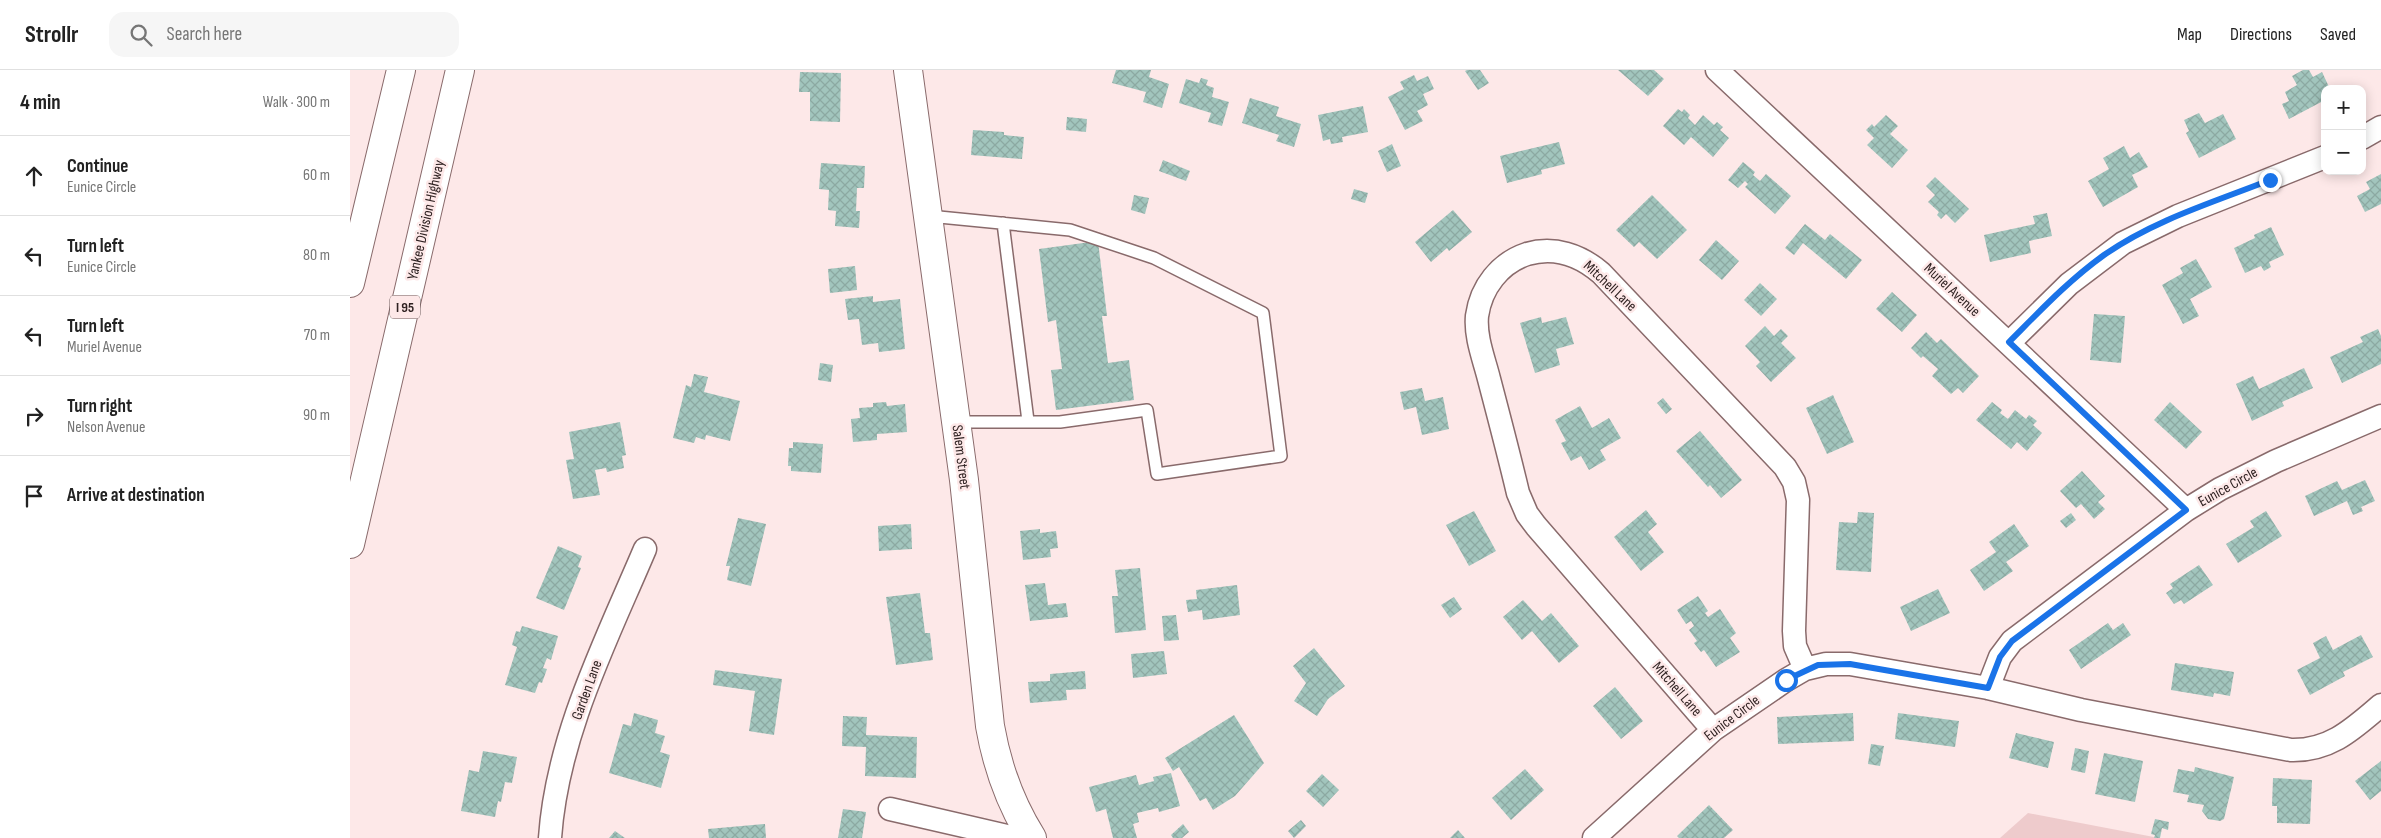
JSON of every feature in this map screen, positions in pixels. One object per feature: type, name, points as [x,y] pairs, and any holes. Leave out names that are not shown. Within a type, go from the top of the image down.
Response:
[{"type":"main road","points":[[350,283],[401,70]]},
{"type":"main road","name":"Yankee Division Highway","points":[[350,544],[460,70]]},
{"type":"main road","name":"Salem Street","points":[[908,70],[976,578],[990,726],[996,756],[1005,785],[1032,838]]},
{"type":"street","name":"Muriel Avenue","points":[[1717,70],[2186,510]]},
{"type":"street","points":[[2366,135],[2381,126]]},
{"type":"street","points":[[2009,342],[2069,284],[2123,243],[2178,216],[2321,159]]},
{"type":"street","name":"Mitchell Lane","points":[[1712,730],[1536,526],[1524,507],[1518,493],[1477,325],[1483,294],[1496,274],[1508,264],[1521,256],[1544,251],[1567,253],[1588,263],[1600,273],[1785,466],[1794,482],[1798,500],[1794,632],[1795,646],[1805,670]]},
{"type":"street","name":"Eunice Circle","points":[[1988,688],[2000,657],[2012,641],[2186,510],[2239,478],[2381,416]]},
{"type":"street","name":"Garden Lane","points":[[550,838],[556,795],[566,750],[581,702],[645,549]]},
{"type":"street","name":"Eunice Circle","points":[[1594,838],[1712,730],[1765,693],[1805,670],[1826,664],[1850,664],[1988,688],[2081,710],[2291,750],[2309,750],[2334,742],[2381,705]]},
{"type":"street","points":[[890,809],[1016,838]]},
{"type":"lane","points":[[929,216],[1070,230],[1154,258],[1263,313],[1282,456],[1157,474],[1146,410],[1060,422],[956,422]]},
{"type":"lane","points":[[1003,223],[1028,421]]},
{"type":"shaded area","points":[[2028,813],[2159,838],[2000,838]]},
{"type":"building","points":[[1116,70],[1151,70],[1149,77],[1169,84],[1162,108],[1143,102],[1146,92],[1112,83]]},
{"type":"building","points":[[1480,70],[1489,83],[1478,90],[1465,71]]},
{"type":"building","points":[[1618,70],[1654,70],[1664,79],[1648,96]]},
{"type":"building","points":[[2303,70],[2309,70],[2313,77],[2322,72],[2328,85],[2321,85],[2321,102],[2289,119],[2282,104],[2289,101],[2285,92],[2297,85],[2292,76]]},
{"type":"building","points":[[800,72],[841,73],[840,122],[810,121],[810,92],[799,92]]},
{"type":"building","points":[[1414,75],[1417,81],[1428,76],[1434,89],[1423,94],[1428,105],[1417,111],[1423,121],[1405,130],[1388,97],[1404,89],[1400,82]]},
{"type":"building","points":[[1201,78],[1208,80],[1206,85],[1214,88],[1212,97],[1229,102],[1222,126],[1208,122],[1211,113],[1179,103],[1186,79],[1199,83]]},
{"type":"building","points":[[1250,98],[1279,107],[1276,116],[1301,124],[1294,147],[1276,141],[1279,135],[1242,123]]},
{"type":"building","points":[[1363,106],[1368,132],[1342,137],[1343,142],[1331,144],[1330,139],[1323,141],[1318,115]]},
{"type":"building","points":[[1678,109],[1682,112],[1684,109],[1690,115],[1688,118],[1695,125],[1703,115],[1714,125],[1717,122],[1723,127],[1720,130],[1729,138],[1713,157],[1691,137],[1684,145],[1663,126]]},
{"type":"building","points":[[2199,113],[2205,123],[2223,114],[2236,139],[2199,158],[2186,133],[2189,131],[2184,120]]},
{"type":"building","points":[[1886,115],[1898,126],[1890,134],[1908,150],[1892,168],[1867,145],[1874,138],[1866,130],[1872,124],[1874,127]]},
{"type":"building","points":[[1067,117],[1087,119],[1086,132],[1066,130]]},
{"type":"building","points":[[973,130],[1004,132],[1004,135],[1024,137],[1022,159],[971,155]]},
{"type":"building","points":[[1559,142],[1565,164],[1541,170],[1542,174],[1507,183],[1500,156]]},
{"type":"building","points":[[1392,144],[1401,166],[1387,172],[1378,151]]},
{"type":"building","points":[[2124,146],[2130,158],[2139,152],[2148,167],[2132,175],[2138,187],[2103,207],[2088,181],[2109,169],[2103,158]]},
{"type":"building","points":[[1163,160],[1190,171],[1186,181],[1159,171]]},
{"type":"building","points":[[1743,162],[1755,172],[1753,175],[1760,181],[1766,174],[1791,196],[1775,214],[1745,187],[1748,184],[1745,181],[1738,188],[1728,180]]},
{"type":"building","points":[[821,163],[865,166],[864,188],[857,188],[856,211],[860,211],[859,228],[835,226],[836,211],[828,210],[829,190],[819,189]]},
{"type":"building","points":[[2381,174],[2381,204],[2365,212],[2357,196],[2370,189],[2366,182]]},
{"type":"building","points":[[1935,177],[1969,209],[1955,223],[1946,214],[1941,219],[1937,215],[1939,212],[1928,202],[1935,195],[1926,186]]},
{"type":"building","points":[[1354,189],[1368,193],[1365,203],[1351,199]]},
{"type":"building","points":[[1134,195],[1149,198],[1145,214],[1131,210]]},
{"type":"building","points":[[1652,195],[1687,230],[1657,259],[1639,242],[1634,247],[1616,230]]},
{"type":"building","points":[[1453,210],[1472,232],[1449,251],[1447,248],[1431,262],[1415,242]]},
{"type":"building","points":[[2047,213],[2052,236],[2029,241],[2031,253],[1990,262],[1984,235],[2035,224],[2033,216]]},
{"type":"building","points":[[1805,224],[1825,240],[1830,234],[1862,260],[1846,279],[1803,243],[1794,255],[1785,248]]},
{"type":"building","points":[[2271,227],[2284,255],[2269,262],[2271,267],[2264,271],[2261,266],[2245,273],[2234,248],[2255,238],[2254,235]]},
{"type":"building","points":[[1716,240],[1739,261],[1722,280],[1699,260]]},
{"type":"building","points":[[1098,241],[1107,316],[1102,316],[1108,363],[1129,360],[1134,400],[1056,410],[1051,370],[1062,369],[1056,320],[1048,322],[1039,249]]},
{"type":"building","points":[[2196,259],[2212,287],[2190,299],[2199,316],[2183,324],[2162,285],[2183,273],[2180,268]]},
{"type":"building","points":[[855,266],[857,290],[830,293],[828,269]]},
{"type":"building","points":[[1760,283],[1777,299],[1761,316],[1744,300]]},
{"type":"building","points":[[1892,292],[1917,315],[1902,332],[1876,309]]},
{"type":"building","points":[[873,296],[873,302],[900,299],[905,349],[879,352],[878,343],[862,345],[859,319],[848,320],[845,299]]},
{"type":"building","points":[[2094,314],[2125,316],[2121,363],[2090,360]]},
{"type":"building","points":[[1541,317],[1542,323],[1566,317],[1574,344],[1556,349],[1560,365],[1535,373],[1520,323]]},
{"type":"building","points":[[1765,326],[1774,336],[1781,329],[1788,336],[1781,343],[1796,358],[1771,382],[1756,366],[1760,362],[1745,346]]},
{"type":"building","points":[[2378,329],[2381,336],[2381,364],[2342,383],[2330,357],[2363,342],[2360,337]]},
{"type":"building","points":[[1926,332],[1937,343],[1941,339],[1979,376],[1963,393],[1958,388],[1951,394],[1932,376],[1938,369],[1923,356],[1921,358],[1911,348]]},
{"type":"building","points":[[820,363],[833,365],[831,382],[818,380]]},
{"type":"building","points":[[2304,368],[2313,388],[2282,402],[2284,406],[2252,421],[2236,384],[2253,376],[2259,389]]},
{"type":"building","points":[[694,374],[708,377],[704,392],[740,401],[730,441],[706,435],[705,440],[696,437],[694,443],[673,438],[686,385],[691,387]]},
{"type":"building","points":[[1422,388],[1425,401],[1443,397],[1449,429],[1422,435],[1416,407],[1404,410],[1400,392]]},
{"type":"building","points":[[1833,395],[1854,442],[1827,454],[1806,408]]},
{"type":"building","points":[[1663,398],[1672,409],[1666,414],[1657,403]]},
{"type":"building","points":[[886,402],[887,406],[905,404],[907,432],[877,434],[877,440],[853,442],[851,419],[860,418],[859,408],[873,407],[873,403]]},
{"type":"building","points":[[1992,402],[2002,410],[2000,413],[2008,419],[2015,410],[2026,419],[2029,415],[2037,421],[2033,425],[2042,433],[2027,451],[2017,442],[2011,449],[1976,420]]},
{"type":"building","points":[[2170,402],[2202,432],[2186,449],[2154,420]]},
{"type":"building","points":[[1580,406],[1592,428],[1609,418],[1621,438],[1600,450],[1606,460],[1589,470],[1581,456],[1571,461],[1561,443],[1566,441],[1555,420]]},
{"type":"building","points":[[620,422],[626,455],[622,456],[624,468],[607,472],[606,468],[595,470],[600,495],[573,499],[566,460],[574,459],[569,432]]},
{"type":"building","points":[[1700,431],[1742,480],[1721,498],[1710,485],[1708,487],[1676,451]]},
{"type":"building","points":[[793,442],[823,444],[821,473],[791,471],[791,466],[788,466],[789,448],[793,448]]},
{"type":"building","points":[[2082,471],[2105,496],[2098,502],[2105,509],[2094,519],[2081,504],[2076,508],[2060,491]]},
{"type":"building","points":[[2365,480],[2375,501],[2361,507],[2363,511],[2353,515],[2347,501],[2314,516],[2305,496],[2337,481],[2342,490]]},
{"type":"building","points":[[1646,510],[1657,524],[1648,532],[1664,552],[1641,571],[1614,537]]},
{"type":"building","points":[[1474,511],[1496,551],[1469,566],[1446,525]]},
{"type":"building","points":[[2266,511],[2282,536],[2238,563],[2226,544],[2254,527],[2250,521]]},
{"type":"building","points":[[1858,512],[1874,513],[1871,572],[1836,570],[1839,522],[1857,523]]},
{"type":"building","points":[[2071,513],[2076,520],[2066,528],[2060,521]]},
{"type":"building","points":[[738,518],[766,524],[751,586],[727,580],[730,566],[726,566]]},
{"type":"building","points":[[911,524],[912,549],[879,551],[878,526]]},
{"type":"building","points":[[2014,524],[2029,546],[2006,562],[2013,571],[1984,591],[1970,570],[1996,552],[1989,542]]},
{"type":"building","points":[[1040,529],[1040,533],[1056,531],[1058,548],[1050,549],[1051,557],[1023,560],[1020,531]]},
{"type":"building","points":[[558,546],[582,556],[578,567],[581,568],[564,610],[536,598]]},
{"type":"building","points":[[2199,565],[2213,585],[2184,604],[2181,600],[2174,604],[2166,593],[2173,588],[2170,584]]},
{"type":"building","points":[[1140,568],[1146,630],[1115,633],[1112,596],[1118,596],[1115,570]]},
{"type":"building","points":[[1045,583],[1048,605],[1066,603],[1068,617],[1030,621],[1025,585]]},
{"type":"building","points":[[1237,585],[1240,615],[1203,620],[1202,610],[1188,612],[1186,600],[1197,599],[1196,590]]},
{"type":"building","points":[[1938,589],[1950,613],[1911,631],[1900,607]]},
{"type":"building","points":[[920,593],[925,633],[930,633],[933,660],[896,665],[886,597]]},
{"type":"building","points":[[1698,596],[1708,611],[1705,613],[1708,617],[1720,609],[1736,633],[1730,638],[1740,652],[1716,667],[1704,650],[1701,652],[1694,643],[1697,641],[1689,630],[1694,626],[1691,621],[1686,624],[1677,610]]},
{"type":"building","points":[[1454,597],[1462,609],[1450,618],[1441,605]]},
{"type":"building","points":[[1523,600],[1542,621],[1551,613],[1579,646],[1559,663],[1532,631],[1522,640],[1503,617]]},
{"type":"building","points":[[1176,615],[1179,640],[1164,641],[1162,616]]},
{"type":"building","points":[[2108,623],[2113,630],[2123,623],[2131,635],[2081,669],[2069,650]]},
{"type":"building","points":[[522,626],[558,636],[551,660],[547,658],[543,668],[547,669],[542,683],[539,682],[535,693],[505,685],[517,647],[512,645],[516,631],[520,632]]},
{"type":"building","points":[[2361,635],[2373,657],[2343,672],[2345,676],[2310,695],[2297,670],[2320,658],[2313,643],[2326,636],[2333,650]]},
{"type":"building","points":[[1314,648],[1345,686],[1328,699],[1317,716],[1294,701],[1306,683],[1293,666]]},
{"type":"building","points":[[1164,651],[1167,674],[1133,678],[1131,654]]},
{"type":"building","points":[[2175,663],[2234,672],[2230,696],[2214,693],[2213,697],[2171,690]]},
{"type":"building","points":[[715,670],[782,679],[774,735],[749,731],[755,691],[713,685]]},
{"type":"building","points":[[1085,671],[1086,689],[1066,690],[1067,700],[1030,703],[1028,682],[1050,681],[1050,674]]},
{"type":"building","points":[[1615,687],[1643,721],[1621,739],[1593,706]]},
{"type":"building","points":[[634,713],[658,720],[655,733],[665,736],[660,752],[670,755],[661,788],[609,773],[623,724],[631,726]]},
{"type":"building","points":[[1853,713],[1854,741],[1778,744],[1777,717]]},
{"type":"building","points":[[1898,713],[1959,721],[1955,747],[1895,739]]},
{"type":"building","points":[[1234,715],[1264,763],[1235,796],[1213,810],[1206,798],[1200,801],[1179,767],[1173,771],[1165,758]]},
{"type":"building","points":[[843,716],[867,717],[866,735],[917,737],[916,778],[865,776],[866,747],[842,746]]},
{"type":"building","points":[[2016,733],[2054,742],[2048,768],[2009,758]]},
{"type":"building","points":[[1871,744],[1884,746],[1880,766],[1868,764]]},
{"type":"building","points":[[2075,748],[2089,751],[2085,773],[2071,770]]},
{"type":"building","points":[[483,751],[517,757],[512,783],[505,782],[501,802],[498,801],[495,817],[461,811],[469,770],[479,772]]},
{"type":"building","points":[[2104,753],[2143,761],[2135,802],[2095,794]]},
{"type":"building","points":[[2381,761],[2381,791],[2370,800],[2355,781]]},
{"type":"building","points":[[2195,767],[2234,777],[2224,819],[2220,821],[2208,819],[2202,811],[2204,805],[2187,802],[2189,795],[2173,792],[2178,769],[2194,772]]},
{"type":"building","points":[[1525,769],[1544,790],[1511,820],[1492,798]]},
{"type":"building","points":[[1171,773],[1180,806],[1159,812],[1158,808],[1137,813],[1139,822],[1133,824],[1137,838],[1113,838],[1106,809],[1096,812],[1089,787],[1136,775],[1139,785],[1154,781],[1153,777]]},
{"type":"building","points":[[1322,774],[1339,790],[1323,807],[1306,791]]},
{"type":"building","points":[[2273,778],[2312,780],[2310,824],[2277,823],[2277,806],[2272,806]]},
{"type":"building","points":[[1709,805],[1733,830],[1724,838],[1679,838],[1677,836]]},
{"type":"building","points":[[843,809],[866,812],[862,838],[838,838]]},
{"type":"building","points":[[2155,819],[2169,822],[2168,830],[2162,828],[2160,838],[2154,838],[2155,835],[2151,834]]},
{"type":"building","points":[[1301,820],[1306,826],[1294,838],[1288,831]]},
{"type":"building","points":[[765,824],[766,838],[709,838],[708,829]]},
{"type":"building","points":[[1183,824],[1189,832],[1182,838],[1173,838],[1171,835]]},
{"type":"building","points":[[1458,830],[1465,838],[1450,838]]},
{"type":"building","points":[[615,831],[625,838],[609,838]]},
{"type":"route","points":[[1786,680],[1818,665],[1833,663],[1850,664],[1988,688],[2000,657],[2012,641],[2186,510],[2009,342],[2056,295],[2104,255],[2123,243],[2178,216],[2270,180]]}]
